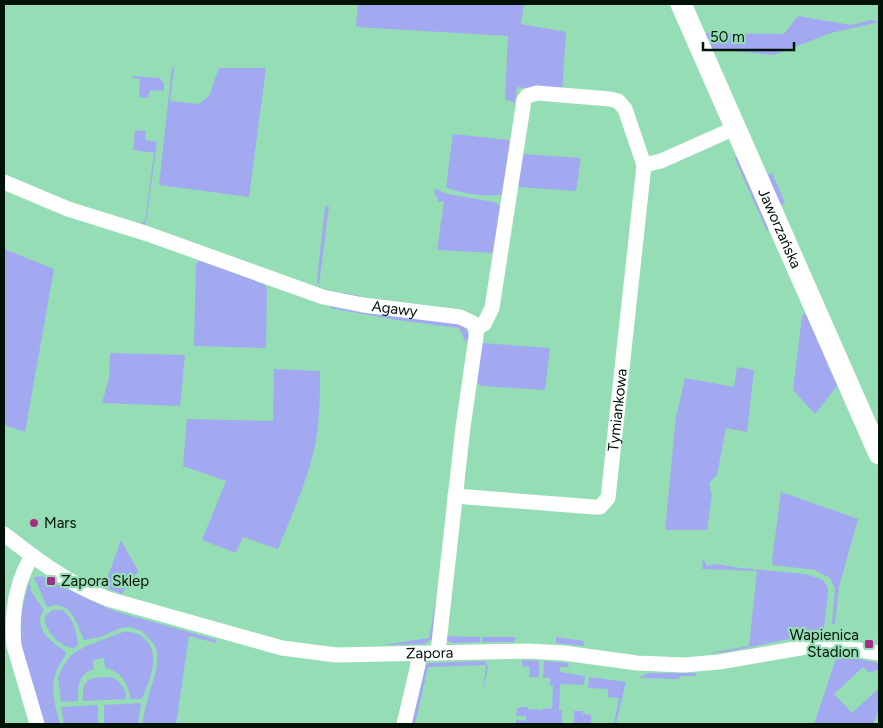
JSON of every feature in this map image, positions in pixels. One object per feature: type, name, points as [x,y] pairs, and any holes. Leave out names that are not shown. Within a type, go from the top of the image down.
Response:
[{"type":"street","name":"Jaworzańska","points":[[681,4],[879,454]]},
{"type":"street","name":"Tymiankowa","points":[[455,496],[594,507],[600,507],[608,498],[644,165],[625,109],[618,101],[544,93],[532,94],[524,100],[492,308],[484,324],[476,329]]},
{"type":"street","points":[[644,165],[661,161],[735,128]]},
{"type":"street","name":"Agawy","points":[[4,182],[68,209],[157,238],[312,294],[363,305],[460,317],[473,323],[476,329]]},
{"type":"street","points":[[438,652],[476,329]]},
{"type":"street","name":"Zapora","points":[[4,534],[62,577],[108,599],[282,648],[336,655],[541,651],[667,665],[719,662],[809,646],[840,647],[879,653]]},
{"type":"street","points":[[32,556],[18,585],[12,617],[12,633],[17,658],[37,724]]},
{"type":"street","points":[[404,724],[418,665],[417,653]]},
{"type":"shaded area","points":[[358,4],[524,4],[521,24],[566,32],[562,92],[517,87],[515,103],[505,99],[508,36],[356,27]]},
{"type":"shaded area","points":[[798,16],[851,25],[871,20],[879,22],[831,33],[774,55],[712,49],[704,33],[784,34]]},
{"type":"shaded area","points":[[172,67],[174,68],[170,101],[199,104],[209,96],[219,68],[266,68],[249,197],[159,185]]},
{"type":"shaded area","points":[[132,76],[160,78],[164,84],[164,91],[150,90],[148,98],[139,97],[140,79],[132,78]]},
{"type":"shaded area","points":[[530,99],[580,99],[614,104],[619,107],[625,119],[632,140],[630,141],[619,110],[612,105],[531,100],[522,154],[581,158],[576,191],[518,187],[517,190],[515,189],[525,108]]},
{"type":"shaded area","points":[[135,130],[146,131],[145,140],[157,142],[146,222],[144,225],[139,225],[145,221],[154,153],[133,150]]},
{"type":"shaded area","points":[[453,134],[509,140],[512,148],[503,194],[474,194],[446,187]]},
{"type":"shaded area","points":[[737,156],[770,229],[767,231],[735,159]]},
{"type":"shaded area","points":[[772,173],[785,203],[780,206],[767,175]]},
{"type":"shaded area","points":[[436,189],[447,194],[494,202],[502,207],[495,253],[437,250],[444,201],[439,202],[434,191]]},
{"type":"shaded area","points":[[329,206],[319,285],[321,289],[361,296],[357,297],[320,290],[317,280],[325,207]]},
{"type":"shaded area","points":[[4,249],[54,269],[25,432],[4,425]]},
{"type":"shaded area","points":[[199,260],[264,284],[267,289],[266,348],[194,346],[196,264]]},
{"type":"shaded area","points":[[331,304],[454,321],[465,327],[470,339],[465,341],[459,328],[397,320],[330,308]]},
{"type":"shaded area","points":[[805,312],[855,423],[837,386],[815,414],[793,390],[802,317]]},
{"type":"shaded area","points":[[482,343],[550,348],[545,390],[481,386],[477,382]]},
{"type":"shaded area","points":[[110,353],[185,355],[180,406],[102,403],[109,378]]},
{"type":"shaded area","points":[[737,367],[754,370],[747,432],[726,428],[717,475],[709,483],[712,495],[707,530],[665,530],[676,417],[685,378],[734,387]]},
{"type":"shaded area","points":[[274,369],[320,371],[316,440],[305,482],[278,549],[243,537],[236,553],[202,540],[226,481],[183,466],[187,419],[273,421]]},
{"type":"shaded area","points":[[781,492],[858,519],[839,587],[835,624],[832,624],[835,589],[830,578],[815,570],[773,565],[772,560]]},
{"type":"shaded area","points":[[121,540],[138,571],[122,594],[98,585],[98,582],[105,585]]},
{"type":"shaded area","points":[[703,558],[707,566],[715,564],[806,574],[823,580],[828,588],[828,594],[823,636],[794,638],[726,652],[709,653],[749,646],[757,571],[702,569]]},
{"type":"shaded area","points":[[42,576],[49,580],[47,582],[54,587],[56,584],[114,611],[217,640],[216,643],[189,636],[176,724],[142,724],[157,667],[157,652],[154,644],[142,631],[130,627],[84,640],[76,620],[67,609],[55,605],[47,607],[34,577]]},
{"type":"shaded area","points":[[29,581],[30,590],[44,610],[40,617],[42,628],[48,637],[66,652],[54,678],[54,698],[60,724],[43,724],[34,687],[24,659],[20,640],[22,610]]},
{"type":"shaded area","points":[[436,600],[438,601],[432,640],[424,644],[382,645],[429,638]]},
{"type":"shaded area","points":[[53,610],[62,610],[72,621],[76,631],[77,642],[77,646],[74,648],[59,642],[47,627],[45,616]]},
{"type":"shaded area","points":[[123,632],[132,632],[140,635],[150,645],[153,653],[152,668],[142,699],[130,699],[126,683],[116,672],[105,668],[104,658],[93,660],[94,669],[82,678],[79,686],[78,701],[61,702],[58,677],[71,655],[86,646]]},
{"type":"shaded area","points":[[446,636],[480,637],[480,642],[453,643],[448,641]]},
{"type":"shaded area","points":[[482,637],[516,637],[514,642],[482,642]]},
{"type":"shaded area","points":[[556,637],[584,641],[583,646],[556,643]]},
{"type":"shaded area","points":[[837,655],[879,663],[879,670],[869,672],[863,667],[834,694],[852,713],[879,688],[879,709],[873,724],[814,724]]},
{"type":"shaded area","points":[[522,660],[539,661],[539,677],[529,677],[530,667],[522,666]]},
{"type":"shaded area","points":[[485,661],[488,667],[483,691],[486,665],[428,667],[415,724],[408,724],[423,669],[428,663]]},
{"type":"shaded area","points":[[544,661],[568,663],[569,667],[560,667],[560,672],[585,676],[584,685],[560,684],[559,710],[562,710],[562,724],[516,724],[516,720],[526,721],[526,716],[516,716],[517,708],[552,709],[553,686],[550,685],[550,678],[543,678]]},
{"type":"shaded area","points":[[648,673],[695,673],[697,676],[680,676],[679,679],[639,678]]},
{"type":"shaded area","points":[[111,677],[122,686],[126,699],[83,701],[84,687],[89,680]]},
{"type":"shaded area","points":[[589,677],[626,682],[616,724],[614,724],[619,698],[608,697],[608,689],[588,688]]},
{"type":"shaded area","points":[[141,703],[138,724],[104,724],[104,705]]},
{"type":"shaded area","points":[[98,705],[98,724],[64,724],[62,707]]},
{"type":"shaded area","points":[[574,711],[583,711],[583,714],[591,715],[591,724],[574,724]]},
{"type":"place","name":"Mars","points":[[34,523]]},
{"type":"place","name":"Zapora Sklep","points":[[51,581]]},
{"type":"place","name":"Wapienica Stadion","points":[[869,644]]}]
